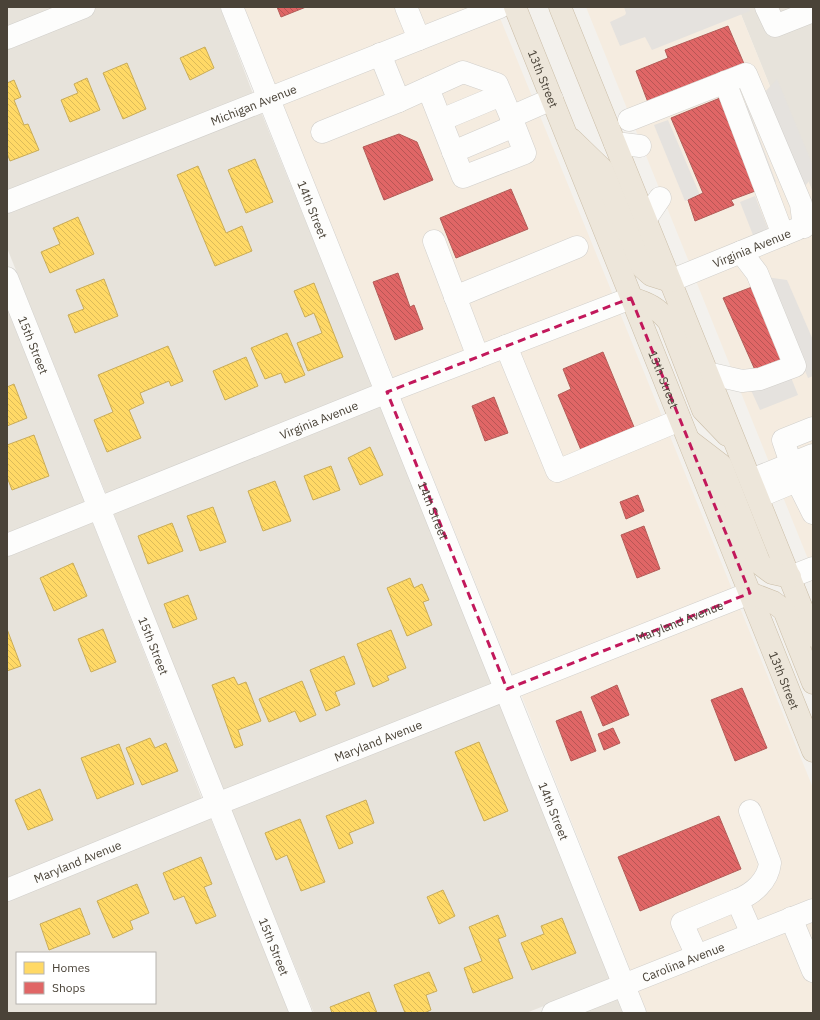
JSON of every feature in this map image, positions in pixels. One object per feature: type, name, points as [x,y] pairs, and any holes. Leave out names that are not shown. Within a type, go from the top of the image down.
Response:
[{"type":"highway","name":"13th Street","points":[[515,7],[680,420],[691,442],[813,751]]},
{"type":"highway","points":[[560,7],[813,636]]},
{"type":"highway","points":[[566,134],[602,169],[642,267],[651,275],[670,281]]},
{"type":"highway","points":[[631,298],[648,303],[660,311],[669,322],[703,410],[737,446]]},
{"type":"highway","points":[[691,442],[721,465],[760,564],[772,573],[790,577]]},
{"type":"highway","points":[[750,593],[773,602],[784,610],[813,683]]},
{"type":"highway","points":[[796,710],[813,728]]},
{"type":"street","points":[[7,38],[84,7]]},
{"type":"street","name":"14th Street","points":[[232,7],[507,689],[635,1013]]},
{"type":"street","points":[[406,7],[419,39]]},
{"type":"street","name":"Michigan Avenue","points":[[7,202],[500,7]]},
{"type":"street","points":[[766,7],[775,26],[813,11]]},
{"type":"street","points":[[380,54],[399,101]]},
{"type":"street","points":[[322,132],[399,101],[463,72],[497,84],[513,122]]},
{"type":"street","points":[[629,120],[746,74],[809,225]]},
{"type":"street","points":[[725,82],[784,235]]},
{"type":"street","points":[[428,88],[453,152],[513,122],[552,99]]},
{"type":"street","points":[[440,120],[502,95]]},
{"type":"street","points":[[614,143],[640,146]]},
{"type":"street","points":[[645,220],[660,198]]},
{"type":"street","name":"Virginia Avenue","points":[[670,281],[809,225]]},
{"type":"street","points":[[434,241],[478,357]]},
{"type":"street","points":[[455,297],[577,248]]},
{"type":"street","points":[[707,373],[742,381],[760,379],[795,366],[757,273],[741,252]]},
{"type":"street","name":"15th Street","points":[[7,278],[216,804],[301,1013]]},
{"type":"street","name":"Virginia Avenue","points":[[7,545],[387,392],[631,298]]},
{"type":"street","points":[[506,346],[557,471],[680,420]]},
{"type":"street","points":[[813,428],[783,440],[801,473],[813,513]]},
{"type":"street","points":[[754,489],[801,473],[813,454]]},
{"type":"street","points":[[790,577],[813,568]]},
{"type":"street","name":"Maryland Avenue","points":[[7,890],[216,804],[750,593]]},
{"type":"street","points":[[697,956],[682,923],[750,895],[769,871],[770,863],[750,811]]},
{"type":"street","points":[[737,900],[752,934]]},
{"type":"street","name":"Carolina Avenue","points":[[553,1013],[813,910]]},
{"type":"street","points":[[791,918],[813,971]]},
{"type":"highlighted area","points":[[631,298],[750,593],[507,689],[387,392]]},
{"type":"shaded area","points":[[7,7],[220,7],[253,94],[7,191]]},
{"type":"shaded area","points":[[244,7],[472,7],[274,85]]},
{"type":"shaded area","points":[[586,7],[738,7],[813,193],[813,212],[689,262]]},
{"type":"shaded area","points":[[624,7],[748,7],[750,11],[652,50],[645,37],[620,46],[610,22],[625,15],[626,13]]},
{"type":"shaded area","points":[[738,7],[813,7],[813,193]]},
{"type":"shaded area","points":[[500,18],[613,295],[394,379],[282,104]]},
{"type":"shaded area","points":[[777,79],[813,166],[813,176],[802,190],[763,94]]},
{"type":"shaded area","points":[[747,105],[776,182],[769,185],[740,108]]},
{"type":"shaded area","points":[[261,112],[373,387],[106,494],[7,248],[7,213]]},
{"type":"shaded area","points":[[668,120],[700,195],[685,201],[654,125]]},
{"type":"shaded area","points":[[755,196],[768,229],[753,235],[740,202]]},
{"type":"shaded area","points":[[813,234],[813,557],[808,559],[696,281]]},
{"type":"shaded area","points":[[766,277],[787,280],[813,340],[813,376],[808,378]]},
{"type":"shaded area","points":[[7,309],[85,502],[7,534]]},
{"type":"shaded area","points":[[620,313],[732,589],[513,676],[401,398]]},
{"type":"shaded area","points":[[790,375],[798,395],[760,410],[750,388]]},
{"type":"shaded area","points":[[380,406],[493,684],[223,790],[113,512]]},
{"type":"shaded area","points":[[92,521],[202,799],[7,880],[7,556]]},
{"type":"shaded area","points":[[740,608],[813,788],[813,899],[631,972],[521,694]]},
{"type":"shaded area","points":[[500,702],[610,980],[526,1013],[314,1013],[231,809]]},
{"type":"shaded area","points":[[210,817],[289,1013],[7,1013],[7,901]]},
{"type":"shaded area","points":[[813,920],[813,1013],[647,1013],[638,990]]},
{"type":"shaded area","points":[[617,998],[623,1013],[580,1013]]},
{"type":"building: Homes","points":[[205,47],[214,68],[190,80],[180,58]]},
{"type":"building: Homes","points":[[127,63],[146,109],[123,119],[103,73]]},
{"type":"building: Homes","points":[[87,78],[100,110],[70,122],[61,100],[78,93],[74,84]]},
{"type":"building: Homes","points":[[14,80],[21,97],[14,100],[24,125],[28,124],[39,150],[10,161],[7,153],[7,83]]},
{"type":"building: Homes","points":[[255,159],[273,202],[246,213],[228,170]]},
{"type":"building: Homes","points":[[198,166],[226,233],[242,226],[252,251],[215,266],[177,175]]},
{"type":"building: Homes","points":[[78,217],[94,254],[50,273],[41,252],[60,244],[53,228]]},
{"type":"building: Homes","points":[[104,279],[118,316],[75,333],[68,315],[84,309],[76,290]]},
{"type":"building: Homes","points":[[314,283],[343,357],[308,371],[297,343],[322,333],[314,313],[305,317],[294,291]]},
{"type":"building: Homes","points":[[287,333],[305,375],[285,383],[281,373],[265,379],[251,348]]},
{"type":"building: Homes","points":[[168,346],[183,381],[171,386],[169,381],[140,393],[144,403],[129,410],[141,438],[107,452],[94,420],[113,412],[98,375]]},
{"type":"building: Homes","points":[[246,357],[258,386],[225,400],[213,371]]},
{"type":"building: Homes","points":[[14,384],[27,418],[7,426],[7,387]]},
{"type":"building: Homes","points":[[34,435],[49,476],[12,490],[7,477],[7,445]]},
{"type":"building: Homes","points":[[370,447],[383,475],[360,485],[348,458]]},
{"type":"building: Homes","points":[[331,466],[340,490],[313,500],[304,476]]},
{"type":"building: Homes","points":[[275,481],[291,521],[263,531],[248,491]]},
{"type":"building: Homes","points":[[213,507],[226,542],[200,551],[187,516]]},
{"type":"building: Homes","points":[[172,523],[183,551],[148,564],[138,536]]},
{"type":"building: Homes","points":[[73,563],[87,596],[54,611],[40,578]]},
{"type":"building: Homes","points":[[410,578],[414,588],[422,584],[429,600],[423,602],[432,625],[407,636],[387,588]]},
{"type":"building: Homes","points":[[188,595],[197,619],[173,628],[164,604]]},
{"type":"building: Homes","points":[[7,629],[21,666],[7,671]]},
{"type":"building: Homes","points":[[103,629],[116,662],[91,672],[78,639]]},
{"type":"building: Homes","points":[[391,630],[406,668],[387,676],[389,680],[373,687],[357,644]]},
{"type":"building: Homes","points":[[344,656],[355,684],[335,692],[340,705],[326,711],[310,670]]},
{"type":"building: Homes","points":[[234,677],[238,685],[246,682],[261,721],[238,730],[243,745],[235,748],[212,685]]},
{"type":"building: Homes","points":[[302,681],[316,715],[300,722],[295,711],[269,722],[259,699]]},
{"type":"building: Homes","points":[[150,738],[155,748],[166,743],[178,771],[142,785],[126,748]]},
{"type":"building: Homes","points":[[479,742],[508,811],[484,821],[455,752]]},
{"type":"building: Homes","points":[[119,744],[134,784],[97,799],[81,758]]},
{"type":"building: Homes","points":[[40,789],[53,820],[28,830],[15,800]]},
{"type":"building: Homes","points":[[366,800],[374,823],[349,833],[353,843],[339,849],[326,816]]},
{"type":"building: Homes","points":[[300,819],[325,882],[301,891],[287,855],[276,860],[265,833]]},
{"type":"building: Homes","points":[[201,857],[212,884],[204,887],[216,916],[196,924],[184,896],[174,900],[163,873]]},
{"type":"building: Homes","points":[[137,884],[149,913],[130,921],[133,929],[113,938],[97,901]]},
{"type":"building: Homes","points":[[443,890],[455,916],[439,924],[427,897]]},
{"type":"building: Homes","points":[[80,908],[90,934],[49,950],[40,924]]},
{"type":"building: Homes","points":[[498,915],[506,936],[498,939],[513,978],[473,993],[464,968],[482,961],[469,927]]},
{"type":"building: Homes","points":[[562,918],[576,953],[532,970],[521,943],[544,934],[541,926]]},
{"type":"building: Homes","points":[[429,972],[437,991],[426,995],[431,1010],[424,1013],[405,1013],[394,985]]},
{"type":"building: Homes","points":[[369,992],[377,1013],[332,1013],[330,1007]]},
{"type":"building: Shops","points":[[277,7],[306,7],[281,17]]},
{"type":"building: Shops","points":[[728,26],[745,66],[649,105],[636,71],[668,58],[665,50]]},
{"type":"building: Shops","points":[[720,98],[758,190],[731,200],[734,205],[695,221],[688,200],[703,193],[671,118]]},
{"type":"building: Shops","points":[[399,134],[417,142],[433,180],[384,200],[363,147]]},
{"type":"building: Shops","points":[[511,189],[528,229],[456,258],[440,218]]},
{"type":"building: Shops","points":[[398,273],[410,307],[414,305],[423,329],[395,340],[373,282]]},
{"type":"building: Shops","points":[[752,287],[782,360],[755,370],[723,298]]},
{"type":"building: Shops","points":[[603,352],[634,427],[581,450],[558,395],[571,389],[563,369]]},
{"type":"building: Shops","points":[[494,397],[508,433],[485,441],[472,406]]},
{"type":"building: Shops","points":[[638,495],[644,511],[626,519],[620,502]]},
{"type":"building: Shops","points":[[644,526],[660,569],[637,578],[621,535]]},
{"type":"building: Shops","points":[[617,685],[629,715],[603,726],[591,697]]},
{"type":"building: Shops","points":[[742,688],[767,748],[735,761],[711,700]]},
{"type":"building: Shops","points":[[581,711],[596,751],[571,761],[556,721]]},
{"type":"building: Shops","points":[[613,728],[620,743],[604,750],[598,734]]},
{"type":"building: Shops","points":[[719,816],[741,869],[640,911],[618,857]]}]
